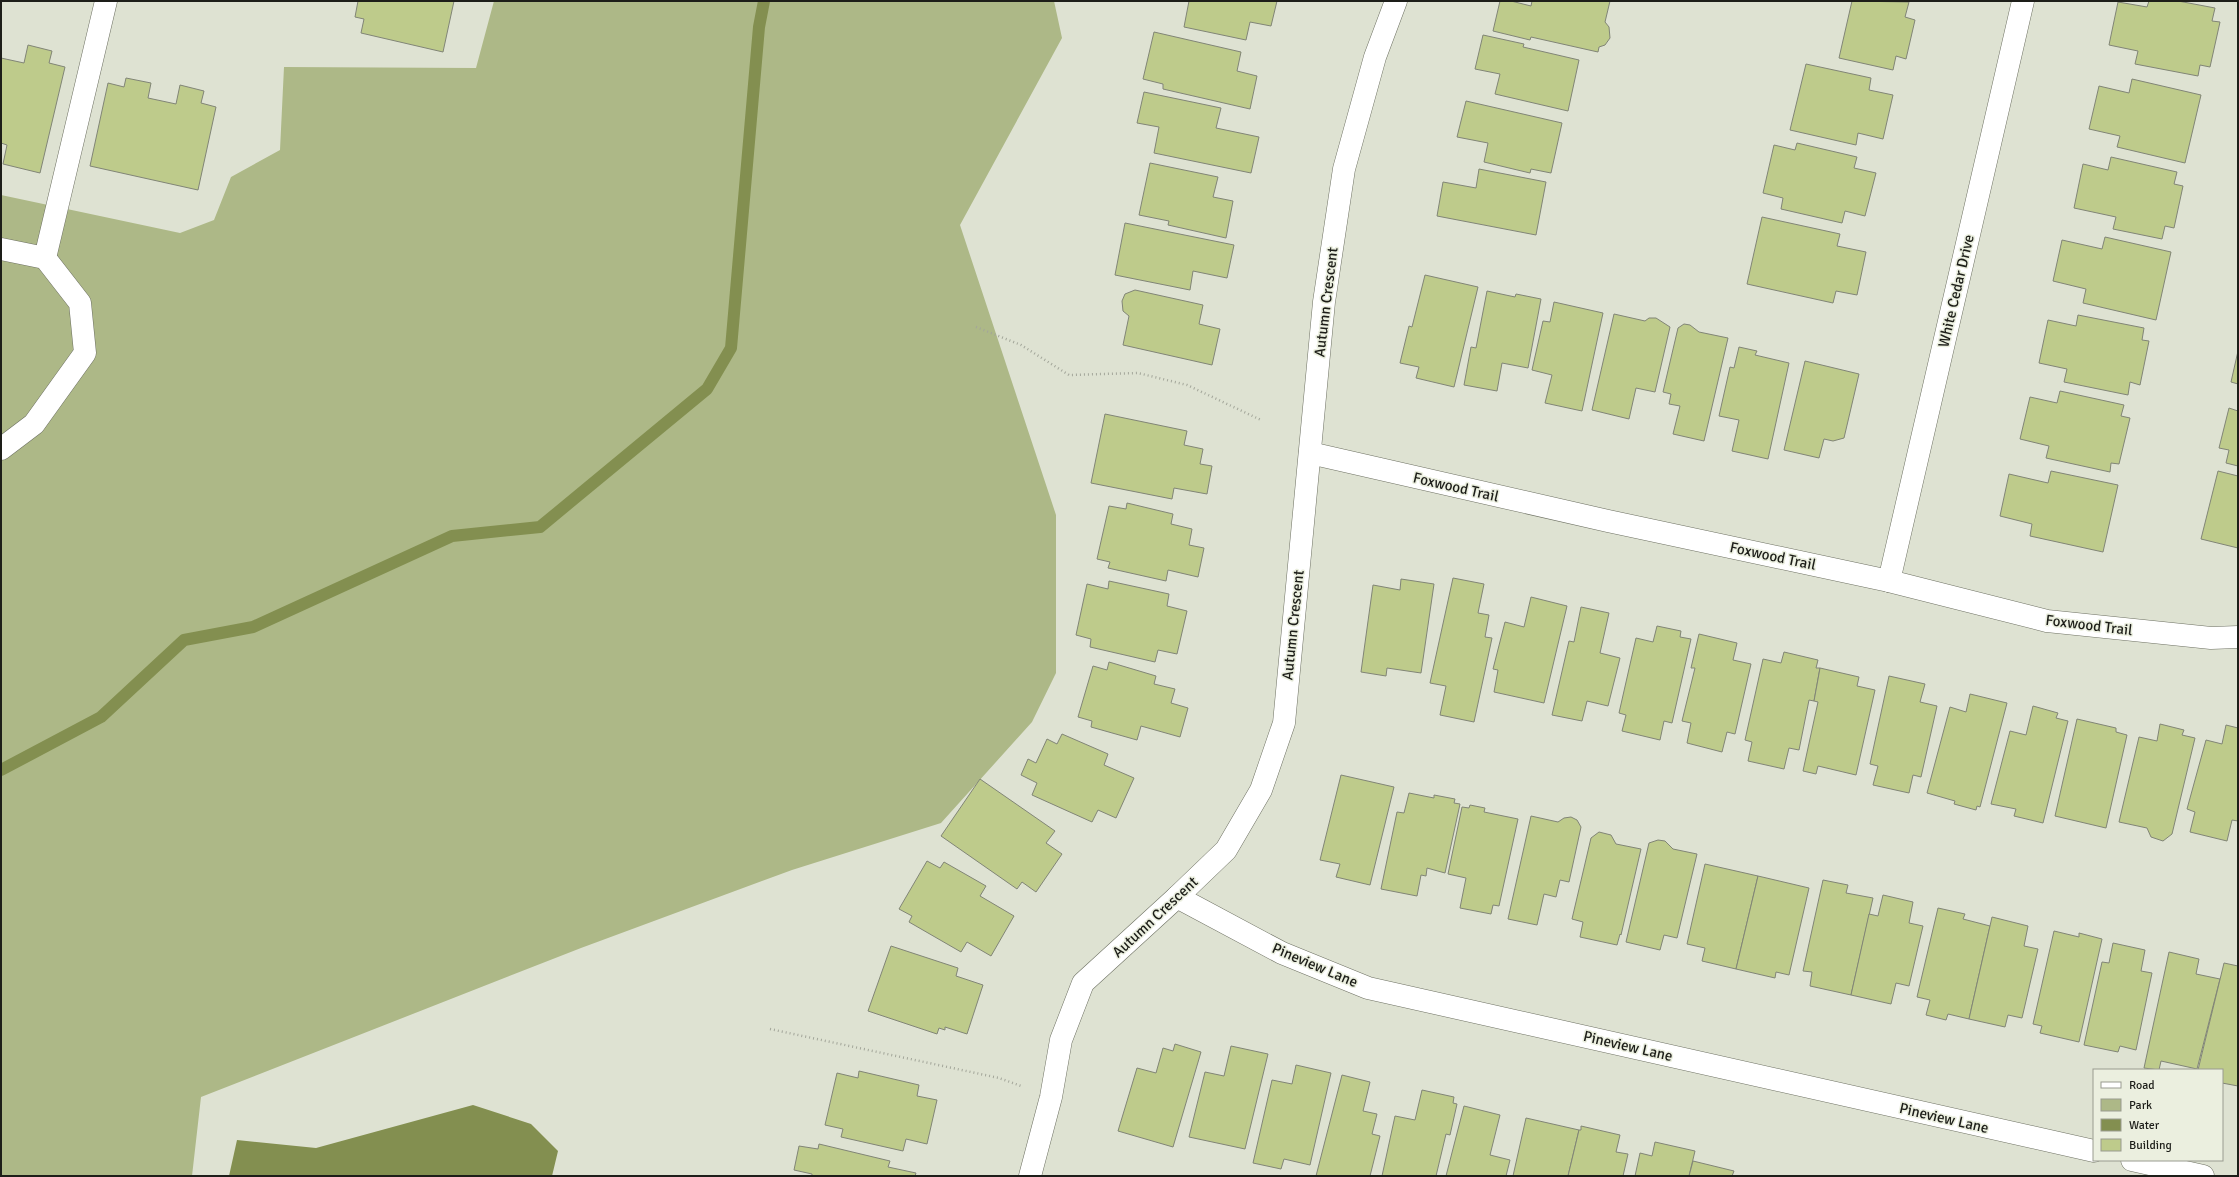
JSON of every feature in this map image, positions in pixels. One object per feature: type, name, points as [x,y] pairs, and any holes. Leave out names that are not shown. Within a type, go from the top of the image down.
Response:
[{"type":"street","points":[[45,258],[106,1]]},
{"type":"street","name":"Autumn Crescent","points":[[1030,1176],[1050,1098],[1061,1040],[1083,983],[1178,897],[1226,850],[1261,790],[1284,723],[1324,302],[1344,169],[1375,57],[1396,1]]},
{"type":"street","name":"White Cedar Drive","points":[[1889,581],[2023,1]]},
{"type":"street","points":[[1,249],[45,258],[80,303],[84,353],[34,424],[1,449]]},
{"type":"street","name":"Foxwood Trail","points":[[1310,453],[1608,521],[1889,581],[2047,621],[2211,638],[2238,637]]},
{"type":"street","name":"Pineview Lane","points":[[1178,897],[1282,953],[1368,988],[2093,1151]]},
{"type":"street","points":[[2136,1161],[2203,1176]]},
{"type":"path","points":[[976,327],[1021,345],[1069,375],[1138,373],[1187,385],[1261,420]]},
{"type":"path","points":[[770,1029],[1000,1078],[1050,1098]]},
{"type":"green space","points":[[494,1],[1054,1],[1062,38],[960,225],[1056,515],[1056,673],[1032,722],[941,823],[792,870],[581,948],[201,1097],[192,1176],[1,1176],[1,195],[180,233],[214,220],[231,177],[280,150],[284,67],[476,68]]},
{"type":"water","points":[[473,1105],[531,1124],[558,1151],[552,1176],[229,1176],[237,1140],[316,1148]]},
{"type":"building","points":[[358,1],[454,1],[443,52],[361,33],[364,19],[355,17]]},
{"type":"building","points":[[1189,1],[1277,1],[1271,26],[1250,22],[1246,40],[1184,27]]},
{"type":"building","points":[[1500,1],[1511,1],[1531,6],[1532,1],[1610,1],[1605,22],[1609,27],[1610,38],[1605,45],[1599,47],[1598,52],[1531,37],[1530,40],[1493,31]]},
{"type":"building","points":[[1852,1],[1909,2],[1905,17],[1915,20],[1906,59],[1896,56],[1893,70],[1839,58]]},
{"type":"building","points":[[2149,1],[2178,1],[2215,8],[2212,21],[2220,22],[2210,67],[2200,65],[2198,76],[2135,64],[2138,51],[2109,45],[2118,2],[2147,7]]},
{"type":"building","points":[[1154,32],[1241,52],[1237,71],[1257,76],[1250,109],[1163,89],[1163,84],[1143,79]]},
{"type":"building","points":[[1483,35],[1524,44],[1523,47],[1579,60],[1568,111],[1495,94],[1500,74],[1475,69]]},
{"type":"building","points":[[28,45],[52,51],[49,63],[65,67],[40,173],[3,164],[7,145],[1,143],[1,58],[24,63]]},
{"type":"building","points":[[1806,64],[1871,78],[1869,90],[1893,95],[1883,139],[1858,133],[1856,145],[1790,130]]},
{"type":"building","points":[[126,78],[151,83],[148,98],[176,104],[180,85],[204,91],[201,103],[216,107],[198,190],[90,166],[108,83],[124,87]]},
{"type":"building","points":[[2132,79],[2201,95],[2185,163],[2117,147],[2120,136],[2089,129],[2099,86],[2129,93]]},
{"type":"building","points":[[1144,92],[1221,108],[1216,128],[1259,137],[1251,173],[1154,153],[1159,127],[1137,123]]},
{"type":"building","points":[[1466,101],[1562,123],[1551,173],[1531,169],[1530,173],[1484,162],[1488,143],[1457,137]]},
{"type":"building","points":[[1797,143],[1857,157],[1854,168],[1876,173],[1865,216],[1845,211],[1842,223],[1781,209],[1783,198],[1763,193],[1774,145],[1795,150]]},
{"type":"building","points":[[2111,157],[2177,172],[2174,184],[2183,186],[2174,228],[2165,226],[2162,239],[2113,229],[2116,217],[2074,208],[2083,164],[2108,170]]},
{"type":"building","points":[[1150,163],[1218,177],[1213,197],[1233,201],[1226,238],[1168,225],[1169,221],[1139,215]]},
{"type":"building","points":[[1479,169],[1546,182],[1536,235],[1437,216],[1443,182],[1476,188]]},
{"type":"building","points":[[1762,217],[1840,234],[1837,246],[1866,252],[1857,295],[1836,291],[1833,303],[1747,284]]},
{"type":"building","points":[[1125,223],[1234,245],[1227,278],[1193,271],[1190,290],[1115,275]]},
{"type":"building","points":[[2105,237],[2171,252],[2156,320],[2083,303],[2086,289],[2053,281],[2062,240],[2102,249]]},
{"type":"building","points":[[1425,275],[1478,287],[1454,387],[1416,378],[1419,367],[1400,363],[1409,326],[1412,327]]},
{"type":"building","points":[[1135,290],[1203,305],[1199,324],[1220,329],[1212,365],[1123,345],[1129,316],[1123,311],[1122,301],[1125,294]]},
{"type":"building","points":[[1487,291],[1515,297],[1516,294],[1541,299],[1528,368],[1502,363],[1497,391],[1464,385],[1471,347],[1476,348]]},
{"type":"building","points":[[1554,302],[1603,313],[1582,411],[1545,403],[1552,375],[1532,370],[1543,321],[1550,322]]},
{"type":"building","points":[[1614,314],[1645,321],[1649,318],[1656,318],[1670,327],[1655,392],[1636,388],[1629,419],[1592,410]]},
{"type":"building","points":[[2078,315],[2144,328],[2142,340],[2149,341],[2140,385],[2130,382],[2128,395],[2064,382],[2067,369],[2039,363],[2048,320],[2076,326]]},
{"type":"building","points":[[1684,324],[1690,325],[1699,332],[1728,338],[1704,441],[1673,434],[1680,406],[1669,404],[1671,394],[1663,392],[1678,328]]},
{"type":"building","points":[[1739,347],[1757,351],[1755,355],[1789,363],[1768,459],[1732,451],[1739,420],[1719,416],[1730,367],[1734,368]]},
{"type":"building","points":[[2238,351],[2238,384],[2231,382]]},
{"type":"building","points":[[1805,361],[1859,374],[1844,438],[1833,441],[1824,439],[1819,458],[1784,450]]},
{"type":"building","points":[[2060,391],[2124,405],[2121,416],[2130,418],[2119,464],[2111,463],[2110,472],[2046,458],[2049,446],[2020,439],[2030,397],[2057,403]]},
{"type":"building","points":[[2229,408],[2238,411],[2238,466],[2226,463],[2229,450],[2219,448]]},
{"type":"building","points":[[1105,414],[1187,431],[1184,445],[1203,449],[1200,464],[1212,466],[1207,494],[1174,488],[1172,499],[1091,483]]},
{"type":"building","points":[[2051,471],[2118,485],[2103,552],[2030,536],[2032,524],[2000,516],[2009,474],[2048,483]]},
{"type":"building","points":[[2218,471],[2238,476],[2238,548],[2201,539]]},
{"type":"building","points":[[1127,503],[1173,514],[1171,524],[1192,529],[1189,545],[1204,548],[1198,577],[1168,570],[1166,581],[1108,568],[1110,562],[1097,559],[1109,506],[1126,509]]},
{"type":"building","points":[[1453,578],[1484,584],[1478,613],[1489,615],[1485,637],[1492,638],[1474,722],[1440,715],[1446,686],[1430,683]]},
{"type":"building","points":[[1401,579],[1434,584],[1421,673],[1387,668],[1386,676],[1361,672],[1373,585],[1400,590]]},
{"type":"building","points":[[1109,581],[1169,594],[1167,606],[1187,611],[1177,654],[1158,650],[1155,662],[1090,647],[1091,639],[1076,635],[1087,584],[1108,589]]},
{"type":"building","points":[[1531,597],[1567,606],[1544,703],[1494,692],[1498,670],[1493,669],[1505,622],[1524,627]]},
{"type":"building","points":[[1581,607],[1609,613],[1600,653],[1620,658],[1608,706],[1587,701],[1582,721],[1552,715],[1569,641],[1574,642]]},
{"type":"building","points":[[1657,626],[1681,631],[1680,637],[1691,639],[1672,723],[1664,721],[1660,740],[1622,731],[1626,715],[1619,713],[1636,638],[1653,642]]},
{"type":"building","points":[[1699,634],[1737,643],[1733,660],[1751,664],[1735,734],[1727,732],[1722,752],[1687,743],[1691,723],[1682,721],[1695,668],[1691,668]]},
{"type":"building","points":[[1784,652],[1818,660],[1816,668],[1820,668],[1814,701],[1809,700],[1799,750],[1789,748],[1784,769],[1748,761],[1752,742],[1745,740],[1763,659],[1781,663]]},
{"type":"building","points":[[1109,662],[1156,676],[1154,684],[1175,689],[1171,703],[1188,708],[1180,737],[1141,726],[1137,740],[1091,727],[1092,721],[1078,717],[1093,666],[1107,670]]},
{"type":"building","points":[[1820,668],[1859,677],[1857,686],[1875,690],[1856,775],[1818,766],[1816,774],[1803,771],[1818,702],[1814,701]]},
{"type":"building","points":[[1889,676],[1925,684],[1920,702],[1937,706],[1921,777],[1913,775],[1909,793],[1873,785],[1878,766],[1870,764]]},
{"type":"building","points":[[1970,694],[2007,703],[1980,807],[1977,806],[1976,810],[1954,804],[1955,801],[1927,793],[1950,707],[1966,712]]},
{"type":"building","points":[[2033,706],[2058,713],[2056,718],[2068,721],[2043,823],[2014,816],[2016,809],[1991,804],[2010,731],[2026,735]]},
{"type":"building","points":[[2077,719],[2116,728],[2116,732],[2127,735],[2106,828],[2055,816]]},
{"type":"building","points":[[2160,724],[2184,730],[2182,735],[2195,738],[2172,834],[2163,841],[2151,837],[2147,828],[2119,822],[2139,737],[2157,741]]},
{"type":"building","points":[[2226,725],[2238,728],[2238,821],[2232,820],[2227,841],[2190,832],[2195,812],[2187,809],[2206,740],[2222,744]]},
{"type":"building","points":[[1062,734],[1108,754],[1104,765],[1134,778],[1116,818],[1098,810],[1092,822],[1032,795],[1037,783],[1021,775],[1028,759],[1036,763],[1047,739],[1057,744]]},
{"type":"building","points":[[1341,775],[1394,787],[1370,885],[1336,877],[1340,864],[1320,860]]},
{"type":"building","points":[[980,779],[1055,831],[1046,843],[1062,854],[1036,892],[1022,882],[1017,889],[941,836]]},
{"type":"building","points":[[1409,793],[1434,798],[1434,795],[1455,799],[1454,803],[1460,804],[1445,873],[1427,868],[1426,876],[1421,875],[1417,896],[1381,889],[1397,812],[1404,813]]},
{"type":"building","points":[[1470,805],[1485,808],[1484,812],[1518,819],[1499,906],[1493,905],[1491,914],[1460,908],[1466,878],[1448,874],[1462,807],[1469,808]]},
{"type":"building","points":[[1531,816],[1558,822],[1564,818],[1571,817],[1577,820],[1581,827],[1569,882],[1560,880],[1556,897],[1544,894],[1537,925],[1508,919]]},
{"type":"building","points":[[1599,832],[1611,835],[1616,844],[1641,849],[1621,935],[1620,934],[1617,945],[1580,937],[1583,922],[1572,919],[1591,838]]},
{"type":"building","points":[[1658,840],[1665,841],[1673,849],[1697,854],[1677,938],[1664,935],[1660,950],[1626,942],[1649,843]]},
{"type":"building","points":[[927,861],[940,868],[944,862],[986,886],[980,896],[1014,916],[991,956],[967,942],[961,952],[909,922],[912,916],[899,909]]},
{"type":"building","points":[[1705,864],[1758,876],[1736,969],[1702,961],[1705,948],[1687,944]]},
{"type":"building","points":[[1758,876],[1809,888],[1789,975],[1776,972],[1775,978],[1736,969]]},
{"type":"building","points":[[1823,880],[1848,885],[1846,893],[1873,898],[1851,995],[1810,986],[1812,972],[1803,971]]},
{"type":"building","points":[[1883,895],[1913,902],[1909,923],[1923,926],[1909,986],[1896,983],[1891,1004],[1851,995],[1869,914],[1878,916]]},
{"type":"building","points":[[1938,908],[1965,914],[1963,919],[1990,926],[1969,1019],[1948,1014],[1946,1020],[1926,1015],[1930,1000],[1917,997]]},
{"type":"building","points":[[1992,917],[2028,926],[2024,946],[2038,949],[2022,1018],[2008,1015],[2005,1027],[1969,1019]]},
{"type":"building","points":[[2054,931],[2079,937],[2079,933],[2102,939],[2079,1042],[2040,1033],[2042,1026],[2033,1024]]},
{"type":"building","points":[[2113,943],[2145,950],[2141,971],[2152,973],[2136,1050],[2120,1046],[2118,1052],[2084,1045],[2102,962],[2109,963]]},
{"type":"building","points":[[891,946],[958,968],[956,976],[983,985],[967,1034],[945,1027],[945,1030],[939,1028],[937,1034],[868,1011]]},
{"type":"building","points":[[2169,952],[2199,959],[2196,974],[2220,979],[2197,1069],[2161,1061],[2159,1069],[2144,1068]]},
{"type":"building","points":[[2224,963],[2238,966],[2238,1086],[2223,1083],[2223,1069],[2198,1069]]},
{"type":"building","points":[[1175,1044],[1201,1052],[1173,1147],[1118,1131],[1137,1068],[1156,1073],[1163,1048],[1173,1051]]},
{"type":"building","points":[[1231,1046],[1268,1054],[1245,1149],[1189,1137],[1205,1072],[1224,1076]]},
{"type":"building","points":[[1296,1065],[1331,1073],[1310,1165],[1284,1159],[1281,1169],[1253,1163],[1272,1080],[1292,1084]]},
{"type":"building","points":[[859,1071],[919,1085],[917,1096],[937,1100],[927,1144],[906,1139],[903,1151],[841,1137],[843,1129],[825,1125],[837,1073],[858,1078]]},
{"type":"building","points":[[1342,1075],[1370,1082],[1363,1111],[1377,1114],[1372,1134],[1380,1136],[1370,1176],[1316,1176]]},
{"type":"building","points":[[1422,1090],[1454,1097],[1453,1103],[1457,1104],[1450,1135],[1446,1134],[1436,1176],[1382,1176],[1395,1116],[1415,1120]]},
{"type":"building","points":[[1464,1106],[1500,1115],[1490,1155],[1510,1160],[1506,1176],[1446,1176]]},
{"type":"building","points":[[1526,1118],[1579,1130],[1568,1176],[1513,1176]]},
{"type":"building","points":[[1581,1126],[1620,1135],[1616,1152],[1628,1154],[1623,1176],[1568,1176]]},
{"type":"building","points":[[1655,1142],[1695,1151],[1689,1176],[1635,1176],[1640,1153],[1652,1156]]},
{"type":"building","points":[[819,1144],[890,1161],[888,1167],[916,1173],[915,1176],[812,1176],[812,1174],[794,1170],[799,1146],[818,1149]]},
{"type":"building","points":[[1693,1161],[1734,1171],[1732,1176],[1689,1176]]},
{"type":"waterway","points":[[1,770],[101,717],[184,640],[253,627],[452,536],[540,527],[707,389],[731,348],[759,27],[764,1]]}]
